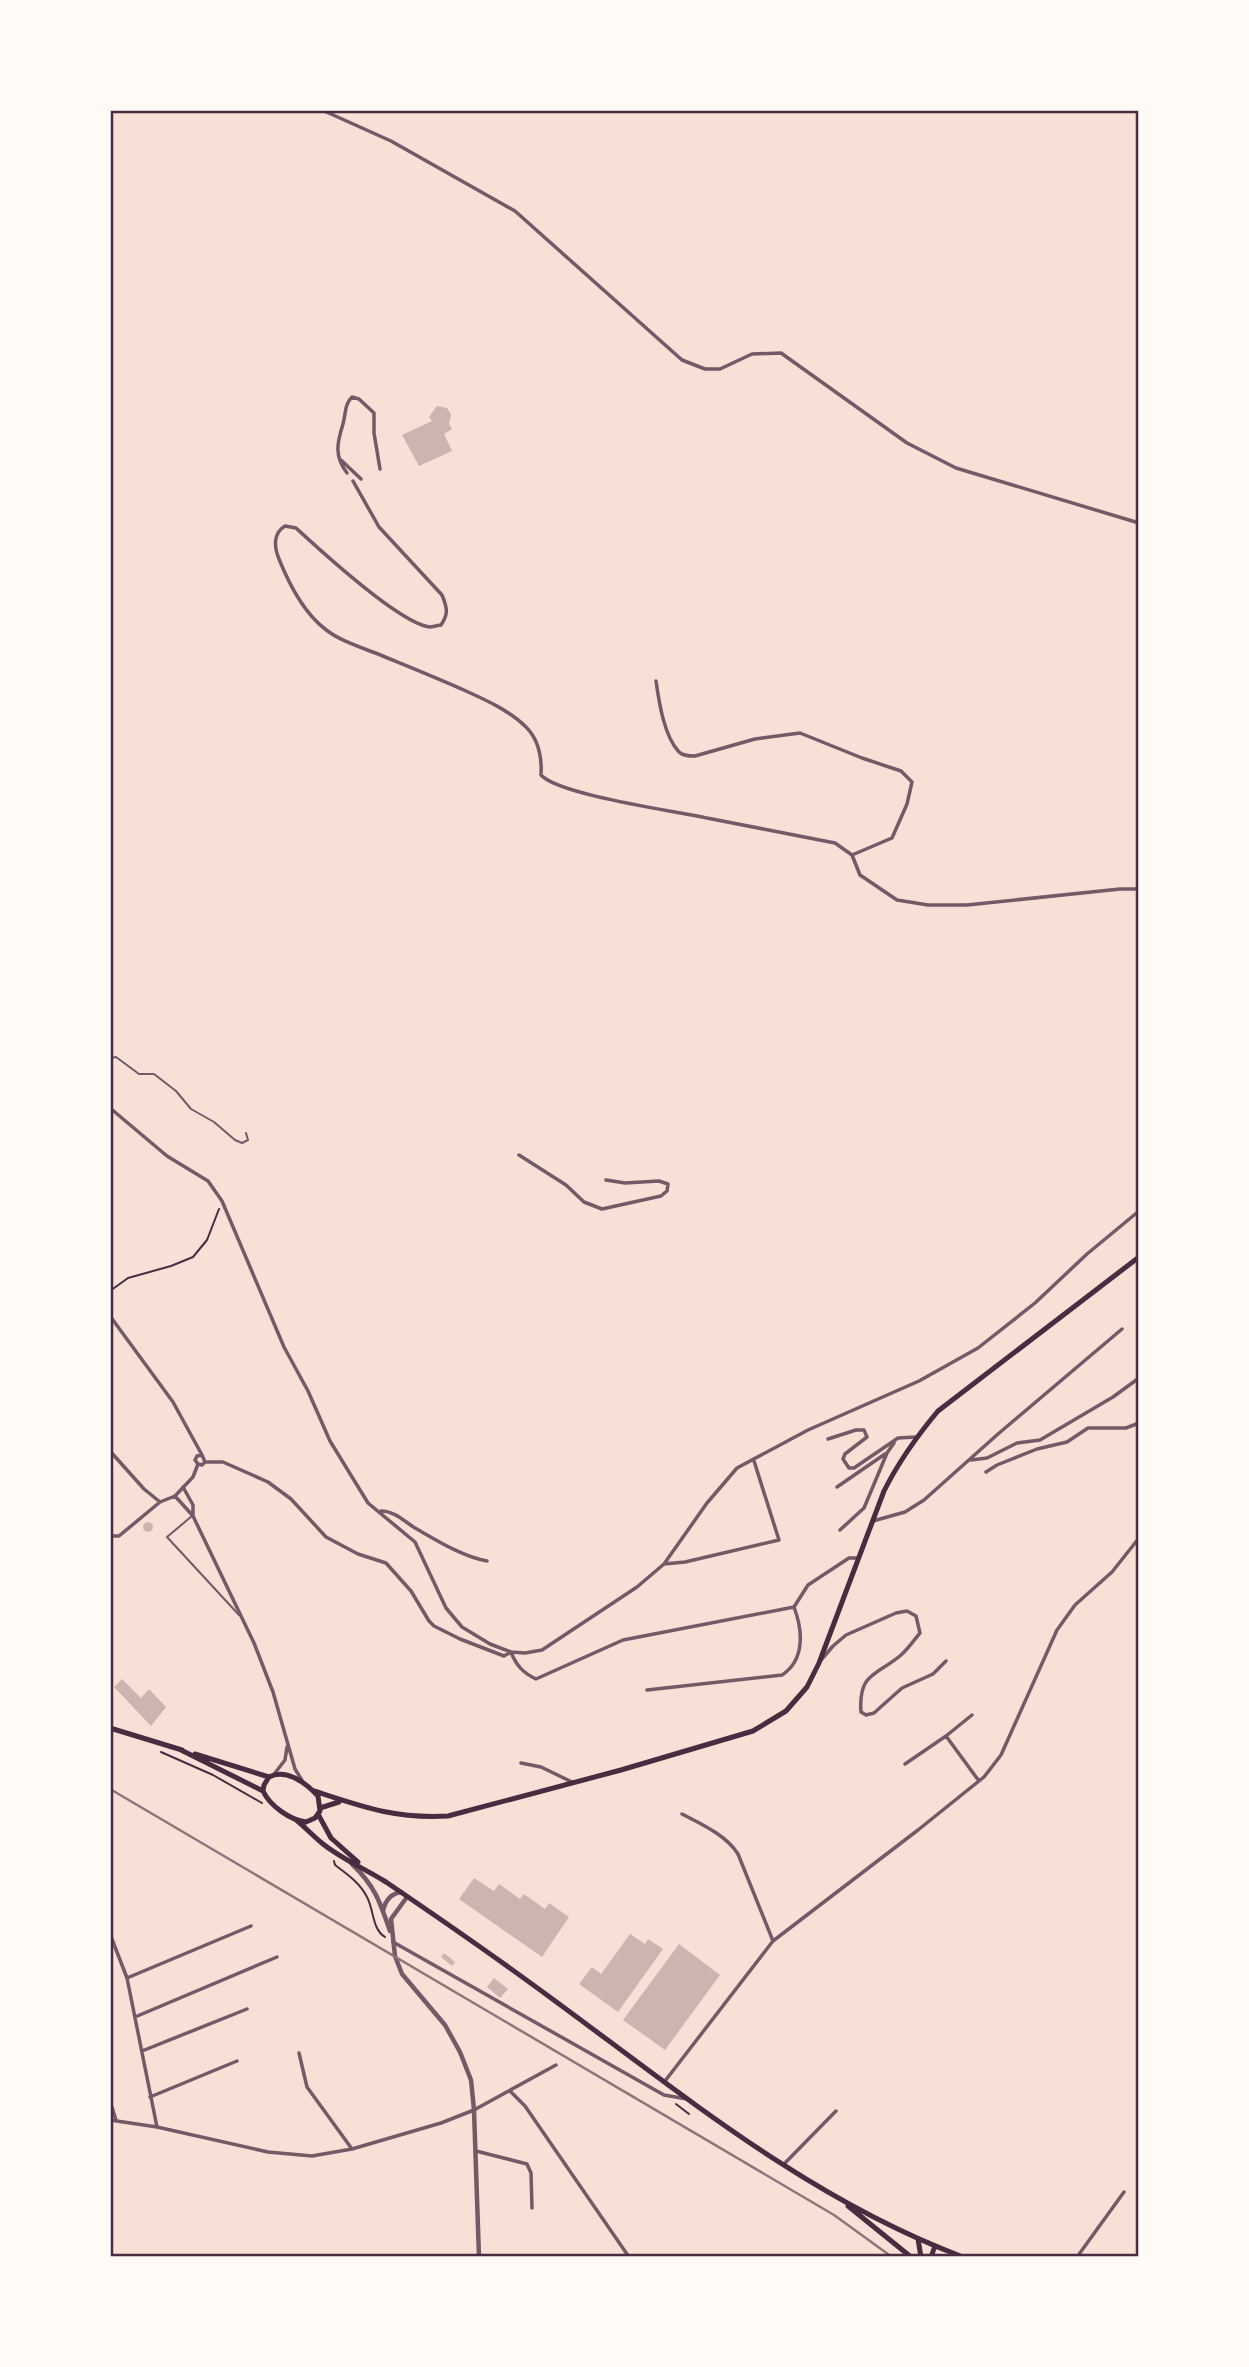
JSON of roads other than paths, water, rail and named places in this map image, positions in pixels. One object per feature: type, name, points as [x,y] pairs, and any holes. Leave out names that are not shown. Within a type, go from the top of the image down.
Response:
[{"type":"main road","points":[[110,1728],[272,1775],[287,1775],[314,1791],[342,1802],[392,1815],[424,1818],[448,1816],[574,1783],[753,1731],[786,1711],[807,1687],[819,1663],[894,1471],[916,1437],[938,1411],[1139,1258]]},
{"type":"main road","points":[[179,1749],[263,1791],[268,1800],[295,1819],[320,1842],[401,1892],[550,1997],[687,2099],[784,2164],[838,2197],[918,2239],[963,2257]]},
{"type":"main road","points":[[263,1791],[272,1775]]},
{"type":"main road","points":[[314,1791],[320,1801],[319,1811],[331,1838],[365,1869]]},
{"type":"main road","points":[[295,1819],[306,1822],[319,1811],[342,1802]]},
{"type":"main road","points":[[838,2197],[911,2257]]},
{"type":"main road","points":[[918,2239],[920,2257]]},
{"type":"main road","points":[[931,2257],[935,2246]]},
{"type":"street","points":[[322,110],[391,141],[515,211],[682,360],[705,369],[720,369],[752,354],[780,353],[898,437],[956,468],[1139,523]]},
{"type":"street","points":[[347,473],[337,447],[347,404],[350,398],[357,397],[374,413],[374,433],[380,469]]},
{"type":"street","points":[[339,458],[361,480]]},
{"type":"street","points":[[353,481],[379,527],[442,595],[447,615],[441,625],[431,627],[410,619],[386,605],[296,528],[289,526],[282,528],[275,542],[281,563],[307,611],[326,630],[348,642],[490,702],[524,725],[536,739],[541,775],[549,782],[566,789],[631,803],[835,843],[852,855],[860,875],[897,900],[928,905],[967,905],[1139,889]]},
{"type":"street","points":[[656,681],[662,718],[678,751],[685,756],[695,756],[755,739],[800,733],[901,771],[912,782],[907,804],[892,838],[852,855]]},
{"type":"street","points":[[110,1108],[167,1156],[208,1181],[222,1201],[284,1347],[308,1391],[330,1441],[368,1503],[415,1542],[446,1608],[462,1627],[511,1652],[542,1650],[637,1587],[664,1564],[707,1503],[737,1468],[754,1461],[769,1450],[908,1386],[978,1348],[1035,1303],[1087,1254],[1139,1211]]},
{"type":"street","points":[[519,1155],[566,1185],[583,1202],[601,1209],[662,1196],[667,1191],[668,1184],[659,1181],[625,1183],[606,1180]]},
{"type":"street","points":[[110,1316],[173,1402],[205,1462]]},
{"type":"street","points":[[873,1521],[905,1512],[924,1500],[1122,1329]]},
{"type":"street","points":[[969,1460],[987,1458],[1017,1443],[1040,1440],[1113,1397],[1139,1378]]},
{"type":"street","points":[[986,1472],[1037,1449],[1067,1442],[1088,1427],[1126,1428],[1139,1423]]},
{"type":"street","points":[[828,1439],[864,1430],[867,1437],[845,1454],[843,1459],[849,1468],[854,1468],[898,1438],[916,1437]]},
{"type":"street","points":[[840,1530],[864,1508],[887,1453],[898,1438]]},
{"type":"street","points":[[110,1451],[144,1489],[160,1502]]},
{"type":"street","points":[[838,1487],[887,1453]]},
{"type":"street","points":[[110,1536],[119,1536],[160,1502],[175,1496],[193,1477],[198,1464],[195,1460],[202,1455]]},
{"type":"street","points":[[664,1564],[685,1562],[779,1540],[754,1461]]},
{"type":"street","points":[[198,1464],[223,1462],[268,1482],[291,1499],[326,1537],[358,1554],[386,1563],[411,1591],[434,1626],[504,1656],[511,1652]]},
{"type":"street","points":[[183,1488],[193,1505],[192,1516]]},
{"type":"street","points":[[175,1496],[192,1516],[243,1620],[273,1692],[295,1769],[304,1784]]},
{"type":"street","points":[[379,1511],[388,1511],[475,1559],[487,1561]]},
{"type":"street","points":[[664,2082],[773,1941],[979,1781],[1001,1755],[1057,1630],[1075,1605],[1112,1572],[1139,1538]]},
{"type":"street","points":[[511,1652],[515,1663],[536,1679],[623,1640],[794,1607],[808,1584],[849,1558],[859,1558]]},
{"type":"street","points":[[648,1690],[782,1675],[792,1668],[800,1653],[798,1618],[794,1607]]},
{"type":"street","points":[[819,1663],[846,1635],[896,1613],[907,1611],[916,1616],[920,1633],[914,1641],[900,1656],[873,1672],[866,1681],[860,1705],[860,1712],[866,1715],[874,1713],[902,1688],[933,1674],[946,1661]]},
{"type":"street","points":[[905,1764],[972,1715]]},
{"type":"street","points":[[946,1736],[979,1781]]},
{"type":"street","points":[[272,1775],[285,1760],[288,1741]]},
{"type":"street","points":[[522,1763],[541,1767],[574,1783]]},
{"type":"street","points":[[682,1814],[732,1846],[773,1941]]},
{"type":"street","points":[[345,1858],[372,1885],[402,1974],[445,2025],[471,2080],[479,2257]]},
{"type":"street","points":[[383,1912],[391,1895],[401,1892]]},
{"type":"street","points":[[393,1942],[393,1915],[407,1897]]},
{"type":"street","points":[[127,1978],[251,1926]]},
{"type":"street","points":[[110,1934],[127,1978],[157,2127]]},
{"type":"street","points":[[393,1942],[664,2095],[687,2099]]},
{"type":"street","points":[[135,2017],[277,1957]]},
{"type":"street","points":[[142,2052],[247,2009]]},
{"type":"street","points":[[299,2053],[307,2087],[352,2150]]},
{"type":"street","points":[[150,2097],[237,2061]]},
{"type":"street","points":[[110,2120],[157,2127],[268,2152],[312,2156],[352,2150],[441,2123],[474,2110],[556,2066]]},
{"type":"street","points":[[510,2091],[525,2106],[629,2257]]},
{"type":"street","points":[[110,2101],[116,2120]]},
{"type":"street","points":[[784,2164],[836,2111]]},
{"type":"street","points":[[476,2151],[527,2164],[531,2173],[532,2208]]},
{"type":"street","points":[[1077,2257],[1124,2192]]},
{"type":"lane","points":[[110,1058],[116,1057],[139,1074],[154,1074],[176,1091],[191,1109],[214,1122],[235,1140],[242,1143],[248,1140],[246,1133]]},
{"type":"lane","points":[[192,1516],[167,1537],[243,1620]]},
{"type":"railway","points":[[110,1789],[834,2215],[892,2257]]}]
